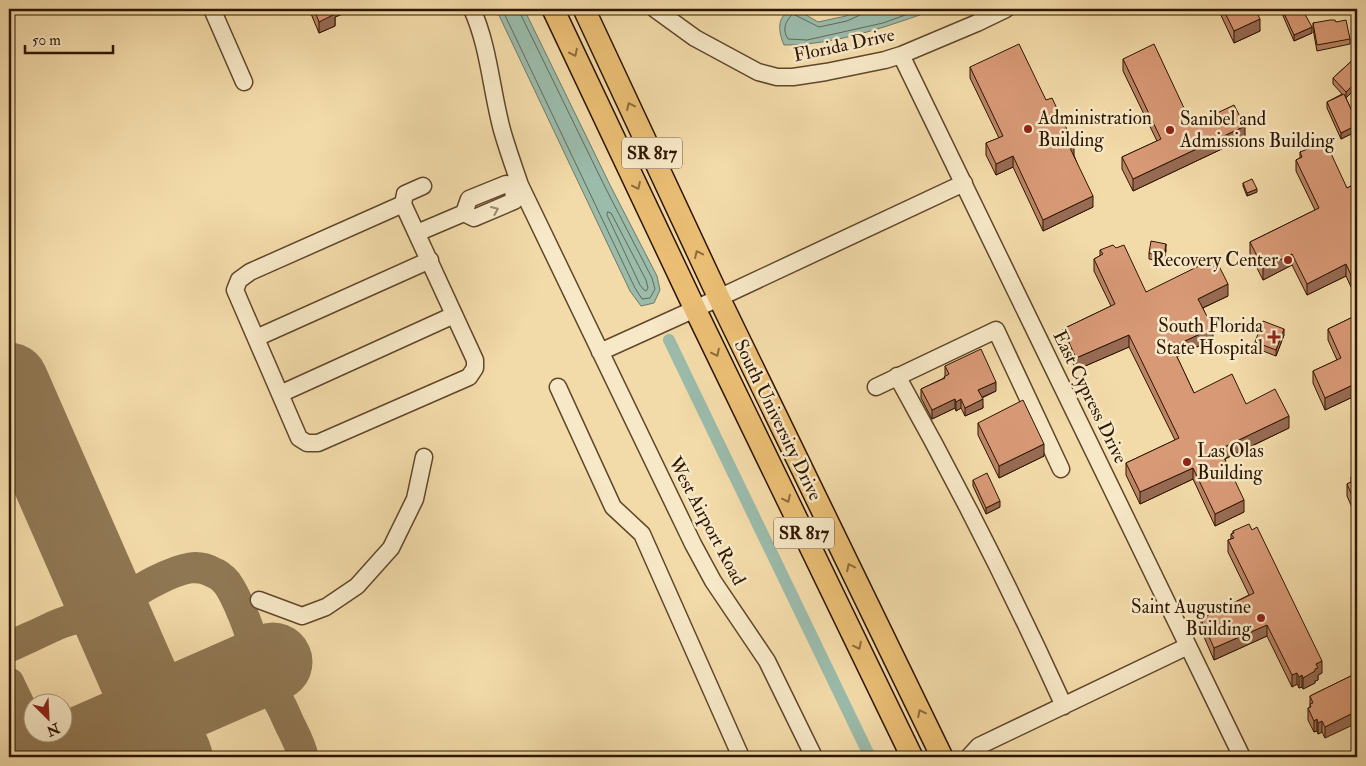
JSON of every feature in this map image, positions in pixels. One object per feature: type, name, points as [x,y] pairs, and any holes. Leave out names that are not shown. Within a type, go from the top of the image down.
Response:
[{"type":"main road","name":"South University Drive","points":[[553,9],[695,309],[912,757]]},
{"type":"main road","name":"South University Drive","points":[[584,9],[719,298],[942,757]]},
{"type":"street","points":[[212,9],[244,82]]},
{"type":"street","name":"West Airport Road","points":[[472,9],[489,66],[516,187],[600,352],[693,544],[713,581],[767,661],[814,757]]},
{"type":"street","name":"Florida Drive","points":[[655,9],[695,38],[758,72],[776,77],[792,77],[901,55],[1006,9]]},
{"type":"street","name":"East Cypress Drive","points":[[901,55],[1242,757]]},
{"type":"street","points":[[600,352],[964,183]]},
{"type":"street","points":[[417,233],[464,213],[469,200],[506,184],[516,187]]},
{"type":"street","points":[[403,204],[250,272],[239,280],[235,290],[299,438],[307,443],[318,443],[469,377],[475,368],[475,360],[403,204],[405,194],[424,186]]},
{"type":"street","points":[[256,338],[430,260]]},
{"type":"street","points":[[280,394],[454,315]]},
{"type":"street","points":[[876,386],[996,330],[1061,469]]},
{"type":"street","points":[[897,376],[930,434],[1036,645],[1064,706]]},
{"type":"street","points":[[558,387],[613,507],[642,534],[741,757]]},
{"type":"street","points":[[260,600],[302,616],[326,606],[357,586],[391,548],[415,499],[424,457]]},
{"type":"street","points":[[969,757],[979,746],[1188,646]]},
{"type":"water","points":[[496,9],[524,9],[657,276],[660,290],[654,303],[641,306],[630,291]]},
{"type":"water","points":[[796,9],[818,22],[846,16],[861,9],[937,9],[881,28],[843,38],[823,42],[784,45],[780,33],[780,22],[785,14]]},
{"type":"building","points":[[314,9],[333,9],[335,14],[319,22]]},
{"type":"building","points":[[1223,9],[1255,9],[1260,19],[1234,31]]},
{"type":"building","points":[[1282,9],[1302,9],[1312,27],[1294,35]]},
{"type":"building","points":[[1335,20],[1336,22],[1346,20],[1350,39],[1317,45],[1313,23]]},
{"type":"building","name":"Administration Building","points":[[1019,44],[1046,100],[1052,98],[1074,144],[1069,146],[1093,196],[1043,220],[1013,156],[996,164],[986,143],[1003,136],[970,67]]},
{"type":"building","name":"Sanibel and Admissions Building","points":[[1154,44],[1192,125],[1234,105],[1245,126],[1133,179],[1122,157],[1161,139],[1123,59]]},
{"type":"building","points":[[1357,56],[1357,81],[1346,92],[1333,78]]},
{"type":"building","points":[[1344,94],[1357,125],[1341,133],[1327,102]]},
{"type":"building","points":[[1318,145],[1319,148],[1327,145],[1347,188],[1357,183],[1357,274],[1351,275],[1346,264],[1307,284],[1292,254],[1263,268],[1250,242],[1319,208],[1296,160],[1302,157],[1300,152]]},
{"type":"building","points":[[1252,179],[1257,189],[1247,193],[1243,183]]},
{"type":"building","points":[[1151,241],[1166,244],[1164,256],[1149,253]]},
{"type":"building","points":[[1113,245],[1116,248],[1124,245],[1146,292],[1215,258],[1228,284],[1198,299],[1213,328],[1172,347],[1194,393],[1232,374],[1246,404],[1275,389],[1289,416],[1220,449],[1244,500],[1215,514],[1193,468],[1140,492],[1126,463],[1179,438],[1129,335],[1076,358],[1063,329],[1115,304],[1094,259],[1103,254],[1100,250]]},
{"type":"building","points":[[1357,315],[1357,383],[1325,398],[1313,371],[1341,358],[1328,329]]},
{"type":"building","points":[[1263,321],[1284,329],[1276,350],[1255,342]]},
{"type":"building","points":[[981,349],[996,382],[978,390],[983,399],[965,408],[961,399],[956,402],[955,399],[932,410],[921,389],[945,378],[949,374],[945,366]]},
{"type":"building","points":[[1023,400],[1044,444],[999,466],[978,423]]},
{"type":"building","points":[[1357,471],[1357,507],[1347,484],[1353,481],[1351,477]]},
{"type":"building","points":[[987,473],[1000,501],[986,508],[973,480]]},
{"type":"building","name":"Saint Augustine Building","points":[[1249,524],[1252,530],[1257,527],[1322,661],[1316,664],[1318,668],[1315,671],[1303,678],[1302,675],[1299,677],[1297,673],[1292,675],[1267,625],[1214,648],[1201,619],[1254,593],[1228,540],[1234,538],[1231,534],[1234,533],[1233,531]]},
{"type":"building","points":[[1357,673],[1357,711],[1325,727],[1322,721],[1318,723],[1317,719],[1314,721],[1308,708],[1313,703],[1310,696]]},
{"type":"waterway","points":[[669,340],[870,757]]},
{"type":"taxiway","points":[[9,437],[35,469],[73,527]]},
{"type":"taxiway","points":[[70,620],[83,610],[91,598],[93,584],[91,568]]},
{"type":"taxiway","points":[[120,635],[122,610],[126,602],[137,591],[165,576],[183,570],[190,568],[207,570],[218,575],[227,583],[239,605],[252,641],[250,657],[244,669],[233,679]]},
{"type":"taxiway","points":[[9,647],[52,627],[71,620],[88,617],[104,622],[120,635]]},
{"type":"taxiway","points":[[233,679],[256,680],[270,690],[281,705],[298,741],[303,757]]},
{"type":"taxiway","points":[[9,683],[29,729],[30,748],[28,757]]},
{"type":"runway","points":[[9,382],[173,757]]},
{"type":"runway","points":[[56,757],[273,662]]},
{"type":"place","name":"Administration Building","points":[[1028,129]]},
{"type":"place","name":"Sanibel and Admissions Building","points":[[1170,130]]},
{"type":"place","name":"Recovery Center","points":[[1288,260]]},
{"type":"place","name":"South Florida State Hospital","points":[[1274,337]]},
{"type":"place","name":"Las Olas Building","points":[[1187,462]]},
{"type":"place","name":"Saint Augustine Building","points":[[1261,618]]}]
